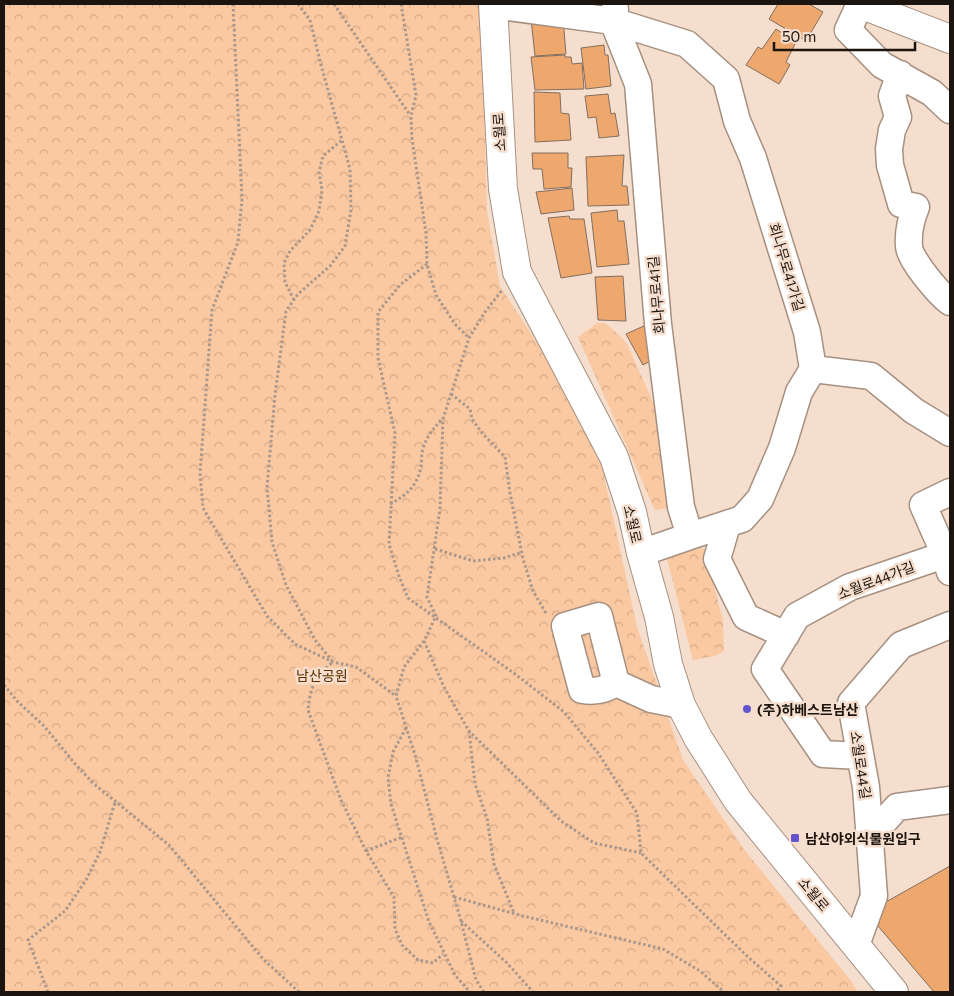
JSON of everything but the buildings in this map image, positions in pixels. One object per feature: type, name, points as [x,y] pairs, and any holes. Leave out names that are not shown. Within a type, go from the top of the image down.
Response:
[{"type":"main road","points":[[860,4],[950,39]]},
{"type":"main road","name":"소월로","points":[[493,5],[503,189],[517,272],[614,457],[632,512],[640,554],[659,617],[668,664],[681,705],[698,738],[738,801],[894,992]]},
{"type":"street","points":[[860,4],[848,30],[882,65],[932,93],[950,110]]},
{"type":"street","name":"소월로","points":[[493,5],[615,12]]},
{"type":"street","name":"회나무로41가길","points":[[615,12],[687,44],[726,80],[737,121],[753,158],[807,332],[812,369]]},
{"type":"street","name":"회나무로41길","points":[[615,12],[638,84],[658,324],[681,508],[690,536]]},
{"type":"street","points":[[900,74],[892,96],[898,117],[892,130],[889,149],[890,165],[901,204],[916,207],[911,220],[908,248],[925,276],[950,302]]},
{"type":"street","points":[[640,554],[742,519],[760,499],[782,448],[799,392],[812,369],[872,376],[914,411],[950,433]]},
{"type":"street","points":[[949,560],[922,505],[950,492]]},
{"type":"street","points":[[727,525],[718,559],[746,617],[786,635]]},
{"type":"street","name":"소월로44가길","points":[[860,756],[823,754],[765,669],[797,616],[850,587],[949,560]]},
{"type":"street","points":[[616,683],[595,692],[582,690],[565,626],[599,616],[616,683],[651,699],[681,705]]},
{"type":"street","name":"소월로44길","points":[[856,945],[874,896],[866,788],[851,703],[901,645],[950,625]]},
{"type":"street","points":[[870,837],[897,807],[950,800]]},
{"type":"path","points":[[234,4],[242,199],[238,242],[212,310],[200,473],[203,508],[267,616],[295,644],[333,662],[356,668],[396,696]]},
{"type":"path","points":[[298,4],[310,20],[350,169],[351,210],[345,246],[330,266],[286,310],[275,395],[267,487],[272,542],[286,585],[315,640],[333,662]]},
{"type":"path","points":[[334,4],[411,116]]},
{"type":"path","points":[[401,4],[416,95],[411,116],[412,139],[426,232],[427,264],[436,295],[455,324],[469,338]]},
{"type":"path","points":[[294,300],[285,282],[284,263],[290,251],[310,230],[319,211],[322,190],[319,172],[322,156],[342,140]]},
{"type":"path","points":[[427,264],[400,285],[378,312],[378,358],[396,433],[390,504],[389,544],[399,576],[408,598],[436,616],[564,712],[598,753],[637,813],[641,853]]},
{"type":"path","points":[[484,992],[476,980],[461,921],[396,696],[404,667],[424,641],[436,616],[428,596],[440,509],[443,419],[469,338],[485,312],[517,272]]},
{"type":"path","points":[[451,394],[470,409],[472,419],[482,433],[506,457],[510,493],[522,552],[533,591],[541,607],[553,623],[565,626]]},
{"type":"path","points":[[390,504],[405,496],[414,487],[421,467],[423,448],[429,434],[443,419]]},
{"type":"path","points":[[434,549],[474,562],[504,558],[522,552]]},
{"type":"path","points":[[424,641],[444,687],[469,731],[561,821],[594,842],[641,853],[748,957],[781,986],[776,992]]},
{"type":"path","points":[[333,662],[316,678],[309,694],[308,710],[341,800],[366,851],[394,897],[395,929],[402,945],[418,960],[432,963],[443,954]]},
{"type":"path","points":[[4,685],[18,702],[44,726],[76,765],[115,802],[169,845],[263,958],[299,992]]},
{"type":"path","points":[[406,728],[393,752],[388,778],[391,804],[429,922],[443,954],[455,975],[470,992]]},
{"type":"path","points":[[469,731],[475,784],[487,818],[494,864],[514,914]]},
{"type":"path","points":[[48,992],[28,940],[65,911],[86,880],[100,852],[115,802]]},
{"type":"path","points":[[366,851],[402,837]]},
{"type":"path","points":[[454,897],[514,914],[663,949],[700,971],[724,992]]},
{"type":"path","points":[[461,921],[507,963],[533,992]]},
{"type":"green space","name":"남산공원","points":[[4,4],[481,4],[487,211],[500,286],[549,361],[602,466],[637,627],[683,760],[746,852],[858,992],[4,992]]},
{"type":"green space","points":[[597,323],[605,323],[627,344],[655,406],[668,508],[655,510],[578,337]]},
{"type":"green space","points":[[697,545],[705,550],[723,621],[724,651],[715,656],[693,660],[666,555]]},
{"type":"place","name":"(주)하베스트남산","points":[[747,709]]},
{"type":"place","name":"남산야외식물원입구","points":[[795,838]]}]
